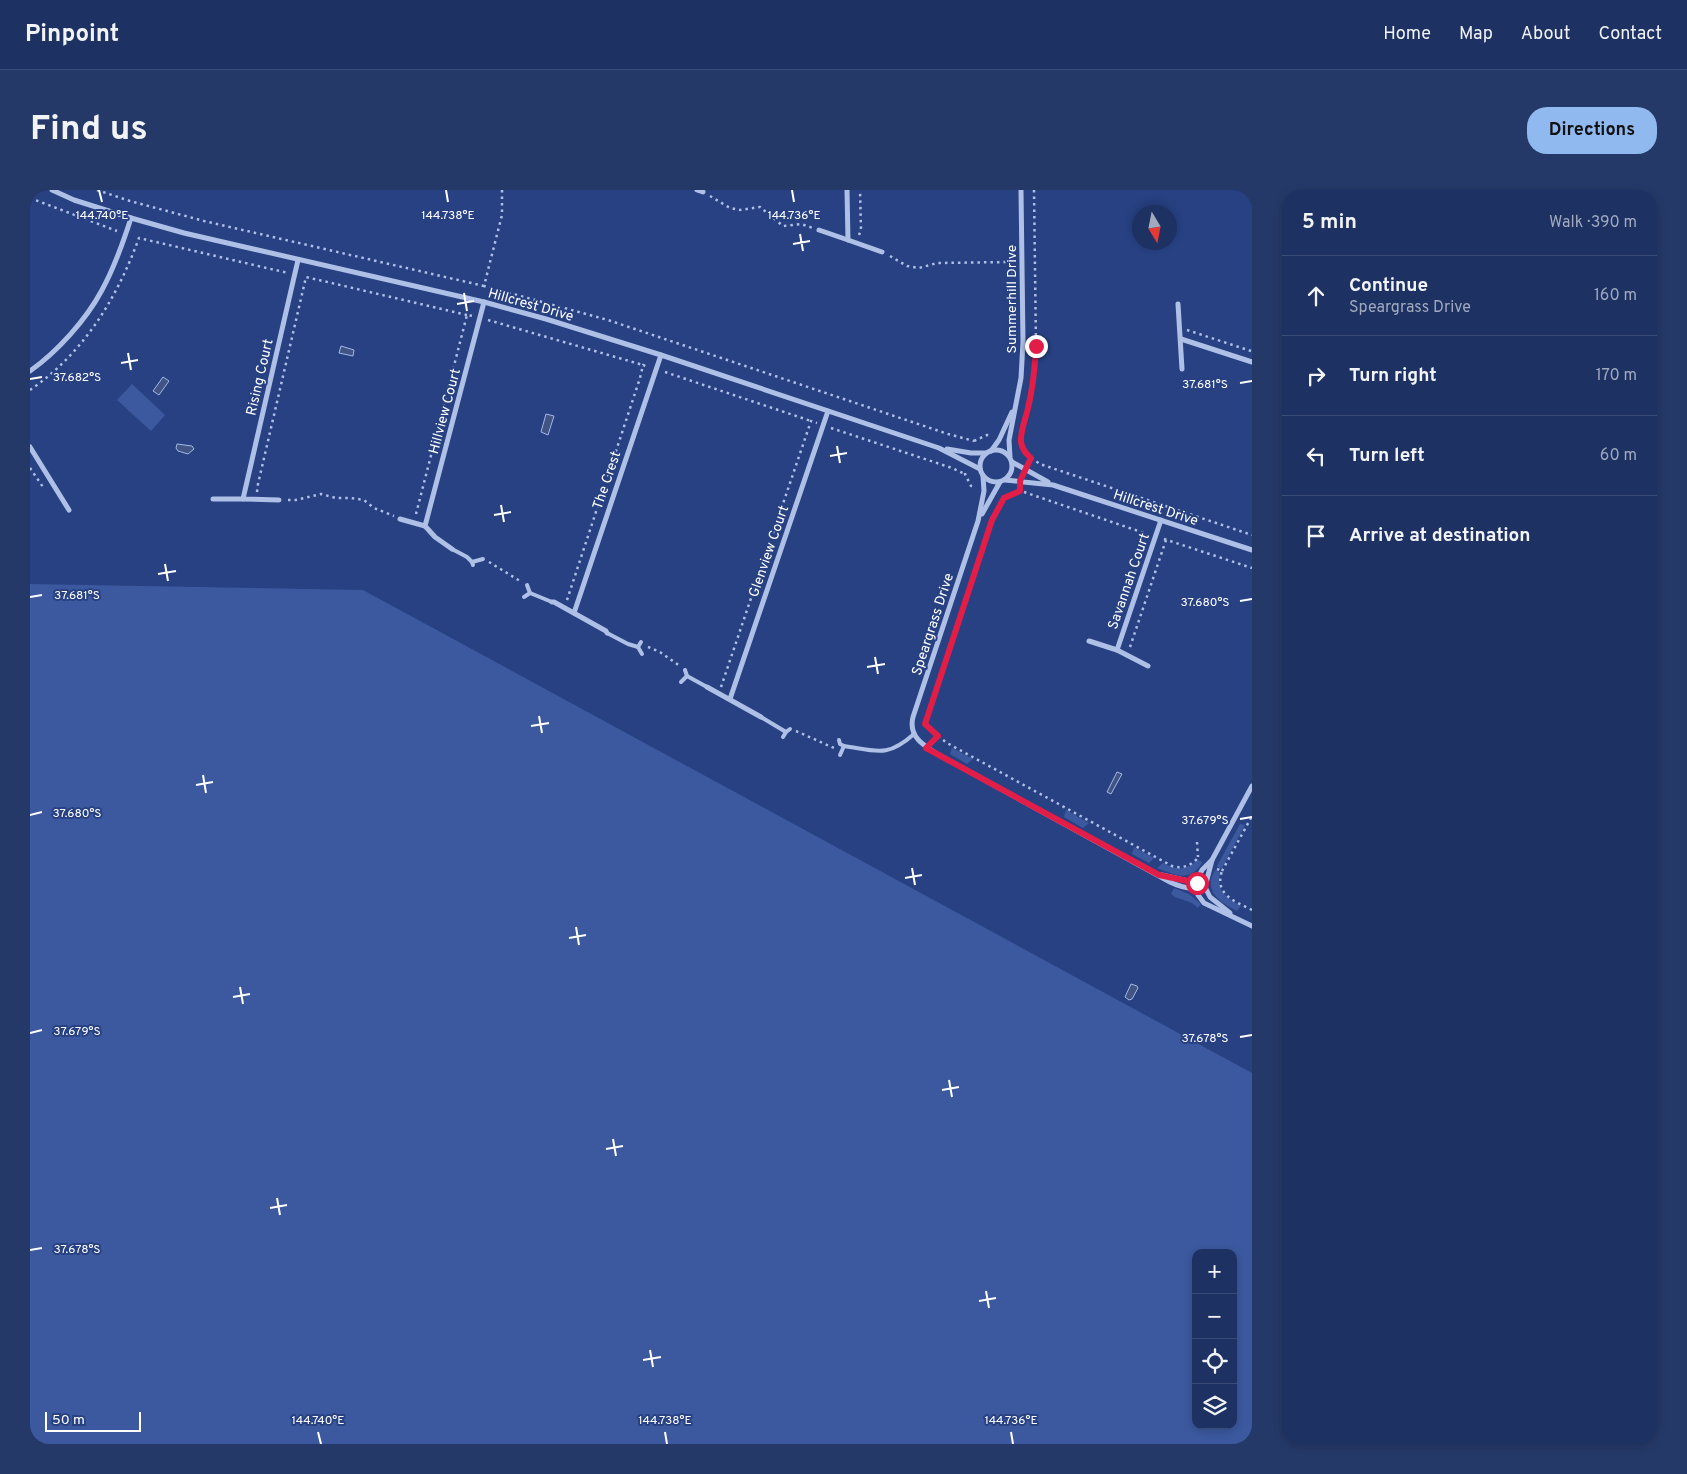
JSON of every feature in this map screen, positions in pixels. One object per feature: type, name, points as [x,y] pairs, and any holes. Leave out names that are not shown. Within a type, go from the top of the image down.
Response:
[{"type":"street","name":"Hillcrest Drive","points":[[52,190],[74,200],[184,233],[484,302],[546,319],[661,355],[939,448],[980,469]]},
{"type":"street","points":[[697,190],[703,192]]},
{"type":"street","points":[[847,190],[851,241]]},
{"type":"street","name":"Summerhill Drive","points":[[1011,460],[1009,442],[1021,378],[1022,360],[1021,190]]},
{"type":"street","points":[[30,371],[43,362],[81,322],[102,291],[121,248],[131,218]]},
{"type":"street","points":[[819,230],[882,252]]},
{"type":"street","name":"Rising Court","points":[[242,499],[298,260]]},
{"type":"street","name":"Hillview Court","points":[[425,526],[484,302]]},
{"type":"street","points":[[1178,304],[1182,369]]},
{"type":"street","points":[[1181,339],[1252,362]]},
{"type":"street","name":"The Crest","points":[[574,613],[661,355]]},
{"type":"street","name":"Summerhill Drive","points":[[989,452],[999,440],[1015,407]]},
{"type":"street","name":"Glenview Court","points":[[730,699],[828,411]]},
{"type":"street","points":[[30,447],[70,510]]},
{"type":"street","name":"Hillcrest Drive","points":[[939,448],[973,453],[989,452]]},
{"type":"street","points":[[1002,451],[1011,460],[1012,472],[1002,481],[990,482],[983,476],[980,469],[981,460],[989,452],[1002,451]]},
{"type":"street","name":"Hillcrest Drive","points":[[1011,460],[1052,485]]},
{"type":"street","name":"Speargrass Drive","points":[[914,734],[913,717],[978,521],[984,489],[983,476]]},
{"type":"street","name":"Hillcrest Drive","points":[[1002,481],[1052,485],[1252,550]]},
{"type":"street","name":"Speargrass Drive","points":[[978,521],[993,493],[1002,481]]},
{"type":"street","points":[[214,499],[279,500]]},
{"type":"street","points":[[400,519],[425,526],[435,537],[452,548]]},
{"type":"street","name":"Savannah Court","points":[[1117,650],[1161,520]]},
{"type":"street","points":[[552,602],[607,633]]},
{"type":"street","name":"Savannah Court","points":[[1089,641],[1117,650],[1148,666]]},
{"type":"street","points":[[707,688],[761,717]]},
{"type":"street","points":[[914,734],[926,748],[1159,875],[1205,887]]},
{"type":"street","points":[[1234,916],[1210,897],[1205,887],[1210,863],[1252,786]]},
{"type":"street","points":[[1210,863],[1202,870],[1197,886],[1200,899],[1204,903],[1252,926]]},
{"type":"lane","points":[[452,548],[467,557],[472,563],[483,559]]},
{"type":"lane","points":[[527,585],[530,593],[552,602]]},
{"type":"lane","points":[[524,597],[530,593]]},
{"type":"lane","points":[[607,633],[638,647],[642,654]]},
{"type":"lane","points":[[638,647],[641,642]]},
{"type":"lane","points":[[685,670],[687,676],[707,688]]},
{"type":"lane","points":[[681,682],[687,676]]},
{"type":"lane","points":[[761,717],[786,732]]},
{"type":"lane","points":[[783,737],[790,729]]},
{"type":"lane","points":[[839,740],[842,751],[885,751],[897,748],[914,734]]},
{"type":"path","points":[[97,190],[204,221],[484,286],[608,320],[948,434],[974,440],[987,435],[999,440]]},
{"type":"path","points":[[484,286],[502,216],[502,190]]},
{"type":"path","points":[[851,241],[861,233],[860,190]]},
{"type":"path","points":[[1034,190],[1036,346],[1034,375],[1021,437],[1024,451],[1040,464],[1252,535]]},
{"type":"path","points":[[703,192],[730,208],[740,210],[760,207],[783,226],[801,224],[819,230]]},
{"type":"path","points":[[30,198],[139,238],[480,318],[534,332],[643,365],[952,468],[964,474],[972,487],[984,489]]},
{"type":"path","points":[[30,390],[60,366],[91,331],[112,300],[128,269],[139,238]]},
{"type":"path","points":[[882,252],[907,266],[919,268],[937,263],[1011,262],[1011,274],[1035,274]]},
{"type":"path","points":[[257,500],[258,484],[306,278]]},
{"type":"path","points":[[415,523],[467,315]]},
{"type":"path","points":[[1180,328],[1252,351]]},
{"type":"path","points":[[564,608],[643,365]]},
{"type":"path","points":[[719,693],[810,421]]},
{"type":"path","points":[[973,453],[974,440]]},
{"type":"path","points":[[1009,442],[1021,444]]},
{"type":"path","points":[[1025,470],[1031,458]]},
{"type":"path","points":[[964,474],[970,463]]},
{"type":"path","points":[[1020,481],[1020,491]]},
{"type":"path","points":[[1198,858],[1183,868],[1172,866],[947,743],[925,724],[992,520],[1004,498],[1020,491],[1252,568]]},
{"type":"path","points":[[993,493],[1004,498]]},
{"type":"path","points":[[279,500],[296,500],[321,494],[336,498],[364,500],[374,508],[400,519]]},
{"type":"path","points":[[1128,655],[1166,540]]},
{"type":"path","points":[[483,559],[527,585]]},
{"type":"path","points":[[641,642],[647,647],[660,652],[685,670]]},
{"type":"path","points":[[790,729],[842,751]]},
{"type":"path","points":[[926,748],[938,736]]},
{"type":"path","points":[[1252,816],[1222,871],[1220,882],[1225,894],[1252,910]]},
{"type":"path","points":[[1197,842],[1198,858]]},
{"type":"path","points":[[1198,858],[1222,871]]},
{"type":"shaded area","points":[[341,346],[354,350],[353,356],[339,353]]},
{"type":"shaded area","points":[[163,377],[169,381],[159,395],[153,391]]},
{"type":"shaded area","points":[[132,384],[165,415],[151,431],[117,400]]},
{"type":"shaded area","points":[[546,414],[554,416],[548,435],[541,432]]},
{"type":"shaded area","points":[[177,444],[192,446],[194,449],[188,454],[178,451],[176,448]]},
{"type":"shaded area","points":[[30,584],[363,590],[1252,1073],[1252,1444],[30,1444]]},
{"type":"shaded area","points":[[952,747],[973,759],[967,764],[950,754]]},
{"type":"shaded area","points":[[1117,772],[1122,774],[1111,794],[1107,792]]},
{"type":"shaded area","points":[[1066,810],[1089,823],[1083,828],[1064,817]]},
{"type":"shaded area","points":[[1240,824],[1245,825],[1220,869],[1217,866]]},
{"type":"shaded area","points":[[1134,847],[1154,858],[1149,863],[1132,854]]},
{"type":"shaded area","points":[[1197,860],[1202,863],[1197,869],[1192,873],[1182,876],[1157,868],[1163,863],[1172,867],[1185,868]]},
{"type":"shaded area","points":[[1215,870],[1220,872],[1219,879],[1223,893],[1241,906],[1237,911],[1219,900],[1212,890],[1212,877]]},
{"type":"shaded area","points":[[1174,888],[1189,894],[1201,904],[1198,908],[1192,903],[1175,897],[1171,894]]},
{"type":"shaded area","points":[[1131,984],[1138,988],[1132,999],[1129,1000],[1125,997]]},
{"type":"route","points":[[1036,346],[1034,375],[1021,437],[1024,451],[1031,458],[1020,481],[1020,491],[1004,498],[992,520],[925,724],[938,736],[926,748],[1159,875],[1197,883]]}]
